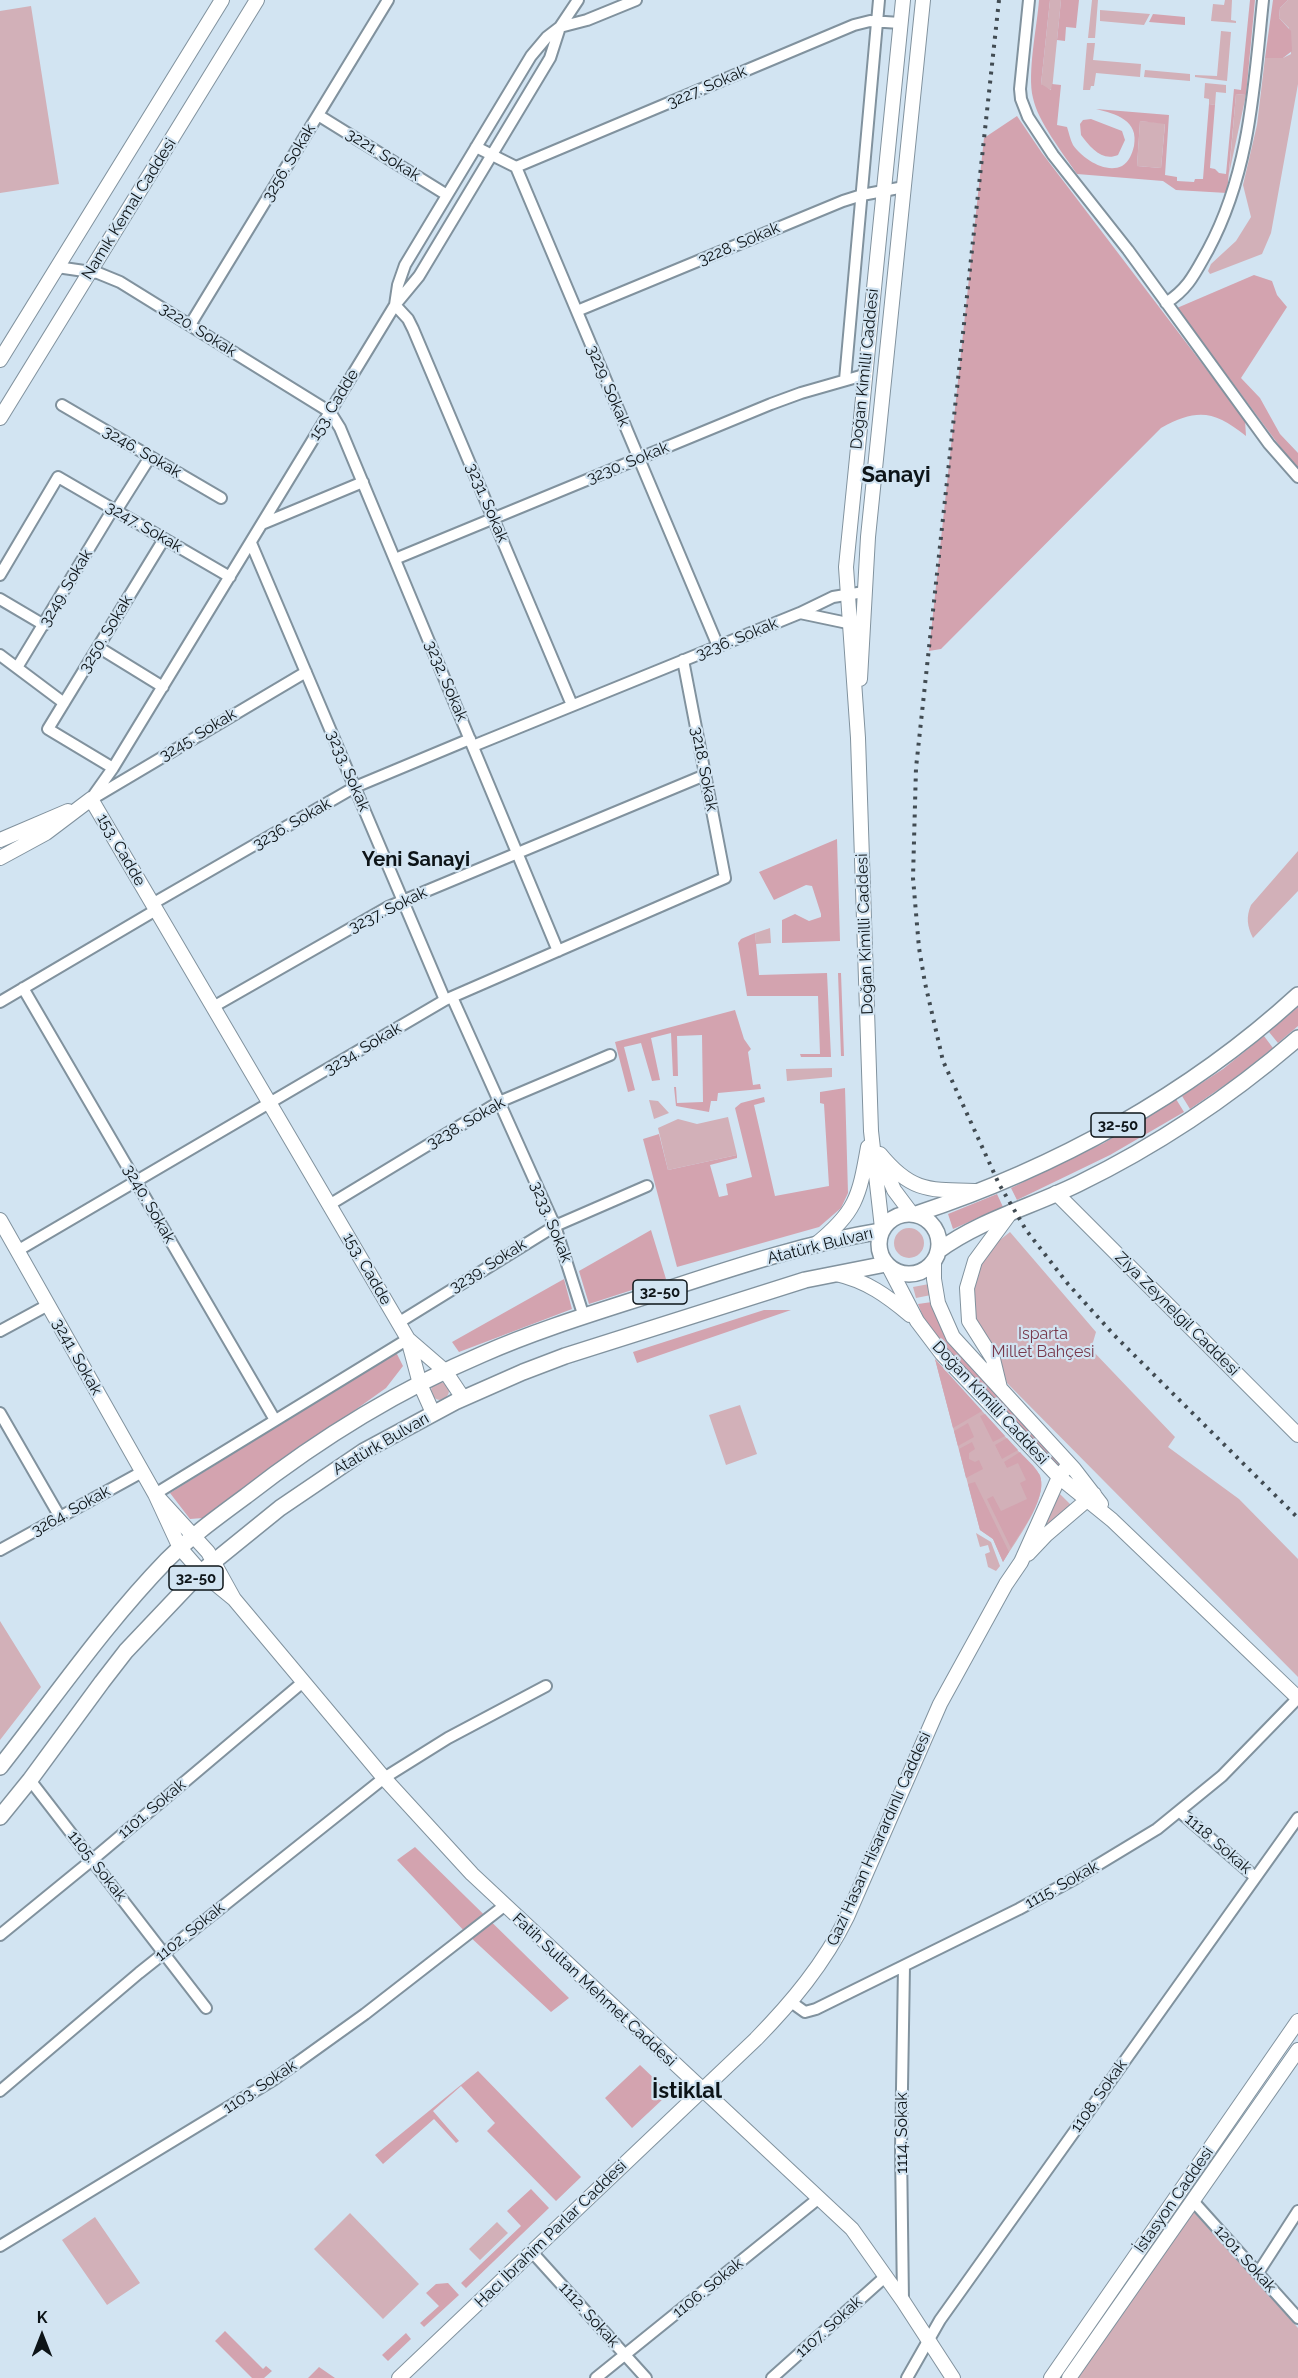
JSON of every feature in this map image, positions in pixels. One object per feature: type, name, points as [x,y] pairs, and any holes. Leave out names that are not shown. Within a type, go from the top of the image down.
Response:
[{"type":"main road","name":"32-50","points":[[914,1214],[980,1191],[1070,1151],[1158,1100],[1220,1059],[1298,995]]},
{"type":"main road","name":"32-50","points":[[936,1256],[965,1233],[1126,1159],[1192,1119],[1247,1081],[1298,1038]]},
{"type":"main road","points":[[914,1214],[930,1222],[935,1229],[938,1237],[936,1256],[928,1268],[914,1274],[900,1273],[887,1265],[878,1245],[882,1230],[891,1219],[899,1215],[914,1214]]},
{"type":"main road","name":"Atatürk Bulvarı","points":[[0,1767],[91,1646],[180,1548],[303,1454],[345,1426],[420,1384],[484,1353],[584,1317],[722,1272],[813,1246],[882,1230]]},
{"type":"main road","name":"Atatürk Bulvarı","points":[[0,1817],[126,1651],[201,1572],[321,1479],[364,1451],[463,1398],[523,1372],[606,1342],[784,1286],[831,1274],[887,1265]]},
{"type":"street","name":"Namık Kemal Caddesi","points":[[0,360],[222,0]]},
{"type":"street","name":"Namık Kemal Caddesi","points":[[0,418],[257,0]]},
{"type":"street","name":"3256. Sokak","points":[[190,325],[388,0]]},
{"type":"street","name":"153. Cadde","points":[[408,1340],[91,799],[163,687],[395,305],[419,276],[550,58],[560,27],[578,0]]},
{"type":"street","points":[[560,27],[587,20],[636,0]]},
{"type":"street","points":[[845,380],[879,0]]},
{"type":"street","name":"Doğan Kimilli Caddesi","points":[[882,1230],[872,1131],[858,738],[846,594],[847,538],[903,0]]},
{"type":"street","name":"Doğan Kimilli Caddesi","points":[[858,738],[864,592],[923,0]]},
{"type":"street","points":[[1029,0],[1021,79],[1021,99],[1024,108],[1053,155],[1100,214],[1269,444],[1298,477]]},
{"type":"street","points":[[1166,303],[1182,292],[1195,273],[1233,197],[1250,116],[1263,0]]},
{"type":"street","name":"3227. Sokak","points":[[516,167],[854,25],[878,21],[900,23]]},
{"type":"street","name":"153. Cadde","points":[[395,305],[401,273],[447,195],[531,56],[547,37],[560,27]]},
{"type":"street","name":"3221. Sokak","points":[[318,115],[447,195]]},
{"type":"street","points":[[476,147],[516,167]]},
{"type":"street","name":"3229. Sokak","points":[[516,167],[718,646]]},
{"type":"street","name":"3228. Sokak","points":[[577,311],[862,195],[904,187]]},
{"type":"street","name":"3220. Sokak","points":[[57,267],[90,272],[120,282],[330,412]]},
{"type":"street","name":"3231. Sokak","points":[[395,305],[414,329],[572,705]]},
{"type":"street","name":"3230. Sokak","points":[[395,559],[771,404],[864,375]]},
{"type":"street","name":"3246. Sokak","points":[[62,405],[221,498]]},
{"type":"street","name":"3232. Sokak","points":[[330,412],[340,428],[558,951]]},
{"type":"street","name":"3249. Sokak","points":[[18,666],[150,457]]},
{"type":"street","name":"3247. Sokak","points":[[0,574],[58,477],[230,577]]},
{"type":"street","points":[[262,524],[363,483]]},
{"type":"street","name":"3250. Sokak","points":[[113,768],[48,729],[164,539]]},
{"type":"street","name":"3233. Sokak","points":[[251,543],[403,900],[555,1226],[584,1317]]},
{"type":"street","name":"3236. Sokak","points":[[0,1002],[154,907],[355,788],[572,705],[800,613],[833,597],[864,592]]},
{"type":"street","points":[[0,599],[44,625]]},
{"type":"street","points":[[800,613],[862,626]]},
{"type":"street","points":[[98,647],[163,687]]},
{"type":"street","points":[[0,655],[18,666],[64,703]]},
{"type":"street","name":"3218. Sokak","points":[[683,660],[724,878]]},
{"type":"street","name":"3245. Sokak","points":[[91,799],[306,672]]},
{"type":"street","name":"3237. Sokak","points":[[213,1007],[370,916],[403,900],[705,776]]},
{"type":"street","points":[[0,840],[91,799]]},
{"type":"street","points":[[0,858],[46,833],[91,799]]},
{"type":"street","name":"3234. Sokak","points":[[17,1251],[449,999],[724,878]]},
{"type":"street","name":"3240. Sokak","points":[[23,988],[275,1420]]},
{"type":"street","name":"3238. Sokak","points":[[329,1205],[499,1102],[610,1055]]},
{"type":"street","points":[[813,1246],[840,1224],[856,1202],[872,1131]]},
{"type":"street","name":"Doğan Kimilli Caddesi","points":[[872,1131],[894,1190],[914,1214]]},
{"type":"street","points":[[880,1154],[900,1176],[919,1186],[944,1191],[980,1191]]},
{"type":"street","name":"3239. Sokak","points":[[398,1323],[555,1226],[646,1186]]},
{"type":"street","name":"Ziya Zeynelgil Caddesi","points":[[1056,1193],[1298,1435]]},
{"type":"street","points":[[1001,1390],[993,1359],[969,1321],[967,1288],[975,1261],[1011,1212]]},
{"type":"street","name":"3241. Sokak","points":[[0,1220],[155,1494],[180,1548],[201,1572],[234,1599]]},
{"type":"street","name":"Doğan Kimilli Caddesi","points":[[936,1256],[935,1290],[947,1327],[963,1349],[1069,1464],[1090,1497],[1113,1521],[1298,1698]]},
{"type":"street","name":"Doğan Kimilli Caddesi","points":[[887,1265],[917,1321],[942,1354],[1059,1477],[1090,1497]]},
{"type":"street","points":[[831,1274],[855,1279],[877,1288],[917,1321]]},
{"type":"street","points":[[0,1331],[48,1305]]},
{"type":"street","points":[[155,1494],[408,1340]]},
{"type":"street","points":[[408,1340],[445,1371],[463,1398]]},
{"type":"street","points":[[408,1340],[420,1384],[433,1413]]},
{"type":"street","points":[[0,1413],[60,1517]]},
{"type":"street","name":"Gazi Hasan Hisarardınlı Caddesi","points":[[1021,1562],[1059,1477],[1069,1464]]},
{"type":"street","name":"3264. Sokak","points":[[0,1550],[142,1472]]},
{"type":"street","name":"3241. Sokak","points":[[155,1494],[214,1561],[234,1599]]},
{"type":"street","name":"Gazi Hasan Hisarardınlı Caddesi","points":[[702,2091],[791,2002],[817,1969],[835,1941],[940,1704],[1006,1584],[1021,1562],[1046,1535],[1090,1497]]},
{"type":"street","name":"Fatih Sultan Mehmet Caddesi","points":[[234,1599],[434,1835],[504,1906],[852,2229],[903,2301],[953,2378]]},
{"type":"street","name":"1101. Sokak","points":[[0,1935],[303,1682]]},
{"type":"street","name":"1102. Sokak","points":[[0,2091],[164,1953],[384,1778],[448,1738],[546,1686]]},
{"type":"street","name":"1115. Sokak","points":[[791,2002],[806,2012],[816,2009],[987,1926],[1140,1840],[1180,1812],[1222,1776],[1298,1698]]},
{"type":"street","name":"1105. Sokak","points":[[30,1780],[206,2008]]},
{"type":"street","name":"1118. Sokak","points":[[1180,1812],[1255,1877]]},
{"type":"street","name":"1108. Sokak","points":[[907,2378],[928,2340],[954,2301],[1298,1818]]},
{"type":"street","name":"1103. Sokak","points":[[0,2247],[273,2080],[365,2014],[504,1906]]},
{"type":"street","name":"1114. Sokak","points":[[903,2301],[901,2149],[904,1966]]},
{"type":"street","name":"İstasyon Caddesi","points":[[1051,2378],[1298,2021]]},
{"type":"street","name":"İstasyon Caddesi","points":[[1069,2378],[1298,2050]]},
{"type":"street","name":"Hacı İbrahim Parlar Caddesi","points":[[399,2378],[702,2091]]},
{"type":"street","name":"1106. Sokak","points":[[597,2378],[819,2198]]},
{"type":"street","name":"1201. Sokak","points":[[1193,2200],[1298,2318]]},
{"type":"street","points":[[1258,2273],[1298,2211]]},
{"type":"street","name":"1112. Sokak","points":[[532,2252],[646,2378]]},
{"type":"street","name":"1107. Sokak","points":[[772,2378],[886,2276]]},
{"type":"green space","points":[[1050,0],[1061,0],[1052,90],[1041,84]]},
{"type":"green space","points":[[1092,0],[1098,0],[1095,38],[1088,38]]},
{"type":"green space","points":[[1225,0],[1232,0],[1231,20],[1236,23],[1211,21],[1213,4],[1224,5]]},
{"type":"green space","points":[[1288,0],[1298,0],[1298,84],[1271,233],[1262,254],[1210,274],[1208,271],[1211,264],[1236,241],[1251,217],[1243,185],[1257,125],[1265,58],[1283,58],[1291,54],[1289,28],[1279,18],[1280,8]]},
{"type":"green space","points":[[31,6],[59,184],[0,193],[0,11]]},
{"type":"green space","points":[[1100,10],[1150,14],[1144,25],[1100,21]]},
{"type":"green space","points":[[1221,31],[1231,32],[1227,81],[1195,77],[1195,75],[1217,76]]},
{"type":"green space","points":[[1087,43],[1095,43],[1093,60],[1141,64],[1140,77],[1096,73],[1094,86],[1091,86],[1090,90],[1083,90]]},
{"type":"green space","points":[[1145,70],[1190,74],[1190,81],[1144,77]]},
{"type":"green space","points":[[1205,83],[1226,85],[1226,93],[1216,92],[1215,105],[1209,104],[1209,99],[1204,98]]},
{"type":"green space","points":[[1236,94],[1246,95],[1229,174]]},
{"type":"green space","points":[[1140,121],[1165,123],[1161,168],[1137,166]]},
{"type":"green space","points":[[1298,851],[1298,891],[1253,938],[1248,922],[1251,905]]},
{"type":"green space","points":[[770,928],[771,943],[756,944],[755,933]]},
{"type":"green space","points":[[832,1068],[832,1077],[787,1081],[786,1069]]},
{"type":"green space","points":[[649,1100],[658,1101],[669,1113],[654,1119]]},
{"type":"green space","points":[[728,1117],[737,1155],[668,1170],[658,1128],[678,1119],[697,1124]]},
{"type":"green space","points":[[909,1228],[915,1229],[923,1237],[923,1249],[915,1257],[909,1258],[903,1257],[895,1249],[894,1243],[895,1237],[903,1229]]},
{"type":"green space","name":"Isparta Millet Bahçesi","points":[[1010,1232],[1096,1332],[1091,1349],[1175,1437],[1168,1447],[1239,1499],[1298,1559],[1298,1677],[1007,1383],[1000,1362],[972,1318],[975,1271],[996,1243]]},
{"type":"green space","points":[[929,1284],[931,1295],[916,1298],[913,1287]]},
{"type":"green space","name":"Isparta Millet Bahçesi","points":[[935,1359],[1040,1475],[1041,1485],[1035,1508],[1003,1562],[993,1539],[980,1530]]},
{"type":"green space","points":[[440,1382],[446,1385],[449,1391],[446,1397],[440,1400],[434,1397],[431,1391],[434,1385]]},
{"type":"green space","points":[[740,1405],[757,1454],[726,1465],[709,1415]]},
{"type":"green space","points":[[1059,1493],[1071,1505],[1036,1536]]},
{"type":"green space","points":[[976,1533],[991,1542],[1000,1566],[996,1571],[988,1567],[985,1554],[990,1552],[988,1545],[980,1547]]},
{"type":"green space","points":[[0,1621],[41,1687],[0,1740]]},
{"type":"green space","points":[[1193,2211],[1298,2328],[1298,2378],[1077,2378]]},
{"type":"green space","points":[[350,2213],[419,2284],[383,2319],[314,2249]]},
{"type":"green space","points":[[95,2217],[140,2283],[107,2305],[62,2240]]},
{"type":"green space","points":[[497,2222],[508,2233],[480,2260],[469,2249]]},
{"type":"shaded area","points":[[1039,0],[1050,0],[1041,84],[1051,90],[1052,84],[1061,85],[1057,125],[1067,127],[1077,150],[1094,163],[1108,168],[1122,166],[1131,155],[1135,137],[1129,124],[1118,116],[1096,109],[1169,115],[1165,175],[1177,177],[1177,181],[1194,182],[1195,179],[1203,179],[1209,104],[1215,105],[1210,168],[1226,174],[1234,89],[1241,90],[1250,0],[1255,0],[1246,95],[1236,94],[1227,193],[1176,190],[1163,181],[1077,174],[1045,127],[1033,98],[1031,76]],"holes":[[[1140,121],[1165,124],[1161,168],[1137,166]]]},
{"type":"shaded area","points":[[1061,0],[1079,0],[1076,28],[1066,27],[1065,41],[1057,40]]},
{"type":"shaded area","points":[[1273,0],[1288,0],[1280,8],[1279,18],[1291,31],[1292,51],[1283,58],[1265,58]]},
{"type":"shaded area","points":[[1153,14],[1185,17],[1185,25],[1149,22]]},
{"type":"shaded area","points":[[1017,116],[1042,153],[1245,420],[1246,436],[1224,421],[1205,415],[1185,417],[1161,428],[941,649],[929,651],[984,138]]},
{"type":"shaded area","points":[[1091,119],[1122,131],[1125,140],[1118,155],[1107,157],[1102,155],[1092,148],[1081,135],[1080,124],[1083,120]]},
{"type":"shaded area","points":[[1254,275],[1272,281],[1277,295],[1287,307],[1241,378],[1260,398],[1280,434],[1298,453],[1298,468],[1177,308]]},
{"type":"shaded area","points":[[837,839],[840,941],[782,943],[782,920],[795,914],[809,921],[821,917],[812,886],[806,885],[774,900],[759,872]]},
{"type":"shaded area","points":[[755,933],[759,975],[827,973],[831,1057],[801,1057],[800,1054],[820,1054],[818,996],[747,996],[738,943],[741,939]]},
{"type":"shaded area","points":[[838,973],[841,973],[844,1056],[841,1056]]},
{"type":"shaded area","points":[[1298,1007],[1298,1026],[1278,1043],[1269,1032]]},
{"type":"shaded area","points":[[735,1010],[744,1039],[751,1049],[748,1052],[753,1085],[760,1084],[761,1089],[718,1093],[717,1101],[711,1101],[709,1112],[676,1106],[674,1087],[676,1087],[677,1103],[703,1102],[702,1035],[677,1036],[678,1076],[673,1076],[671,1033],[651,1038],[660,1080],[652,1081],[641,1043],[624,1047],[635,1090],[628,1092],[615,1042]]},
{"type":"shaded area","points":[[1264,1036],[1273,1048],[1190,1109],[1182,1096],[1223,1069]]},
{"type":"shaded area","points":[[845,1088],[848,1193],[841,1208],[819,1227],[677,1267],[643,1139],[659,1134],[668,1170],[737,1155],[737,1158],[710,1165],[719,1197],[728,1195],[726,1184],[752,1177],[735,1108],[741,1103],[764,1097],[765,1102],[754,1105],[775,1196],[829,1186],[824,1104],[820,1103],[820,1092]]},
{"type":"shaded area","points":[[1176,1099],[1184,1112],[1110,1155],[1017,1200],[1011,1188],[1104,1143]]},
{"type":"shaded area","points":[[997,1194],[1003,1207],[953,1229],[948,1214]]},
{"type":"shaded area","points":[[651,1230],[666,1279],[589,1304],[579,1271]]},
{"type":"shaded area","points":[[564,1279],[572,1309],[459,1352],[452,1342]]},
{"type":"shaded area","points":[[932,1302],[943,1330],[1061,1464],[1058,1467],[946,1351],[925,1322],[918,1304]]},
{"type":"shaded area","points":[[764,1310],[791,1310],[637,1363],[633,1352]]},
{"type":"shaded area","points":[[396,1352],[403,1366],[386,1388],[203,1518],[190,1519],[170,1493]]},
{"type":"shaded area","points":[[935,1359],[982,1411],[953,1428]]},
{"type":"shaded area","points":[[985,1414],[1005,1436],[993,1442],[980,1416]]},
{"type":"shaded area","points":[[968,1423],[974,1437],[958,1446],[954,1431]]},
{"type":"shaded area","points":[[1007,1438],[1018,1450],[1002,1459],[995,1445]]},
{"type":"shaded area","points":[[972,1442],[975,1449],[969,1453],[969,1459],[975,1462],[979,1460],[983,1469],[966,1478],[959,1449]]},
{"type":"shaded area","points":[[1020,1452],[1039,1474],[1041,1492],[1033,1512],[1011,1548],[987,1499],[993,1496],[1001,1511],[1027,1499],[1020,1483],[1026,1480],[1018,1463],[1007,1468],[1004,1462]]},
{"type":"shaded area","points":[[975,1482],[1009,1552],[1003,1562],[993,1539],[980,1530],[968,1484]]},
{"type":"shaded area","points":[[415,1847],[569,1998],[551,2012],[468,1935],[397,1860]]},
{"type":"shaded area","points":[[640,2065],[662,2086],[663,2099],[632,2128],[605,2098]]},
{"type":"shaded area","points":[[478,2071],[581,2177],[556,2201],[487,2131],[495,2123],[461,2086],[433,2111],[459,2141],[456,2143],[434,2119],[383,2164],[375,2155]]},
{"type":"shaded area","points":[[531,2189],[549,2208],[466,2288],[461,2283],[521,2226],[507,2211]]},
{"type":"shaded area","points":[[448,2283],[459,2295],[424,2327],[420,2323],[439,2306],[426,2293],[436,2284]]},
{"type":"shaded area","points":[[225,2331],[263,2369],[266,2366],[272,2371],[264,2378],[252,2378],[215,2341]]},
{"type":"shaded area","points":[[406,2333],[411,2339],[388,2361],[382,2355]]},
{"type":"shaded area","points":[[319,2367],[335,2378],[308,2378]]},
{"type":"railway","points":[[999,0],[916,768],[913,878],[919,948],[925,983],[943,1061],[999,1184],[1026,1230],[1068,1284],[1114,1335],[1298,1518]]},
{"type":"district","name":"Sanayi","points":[[896,475]]},
{"type":"district","name":"Yeni Sanayi","points":[[416,860]]},
{"type":"district","name":"İstiklal","points":[[687,2091]]}]
